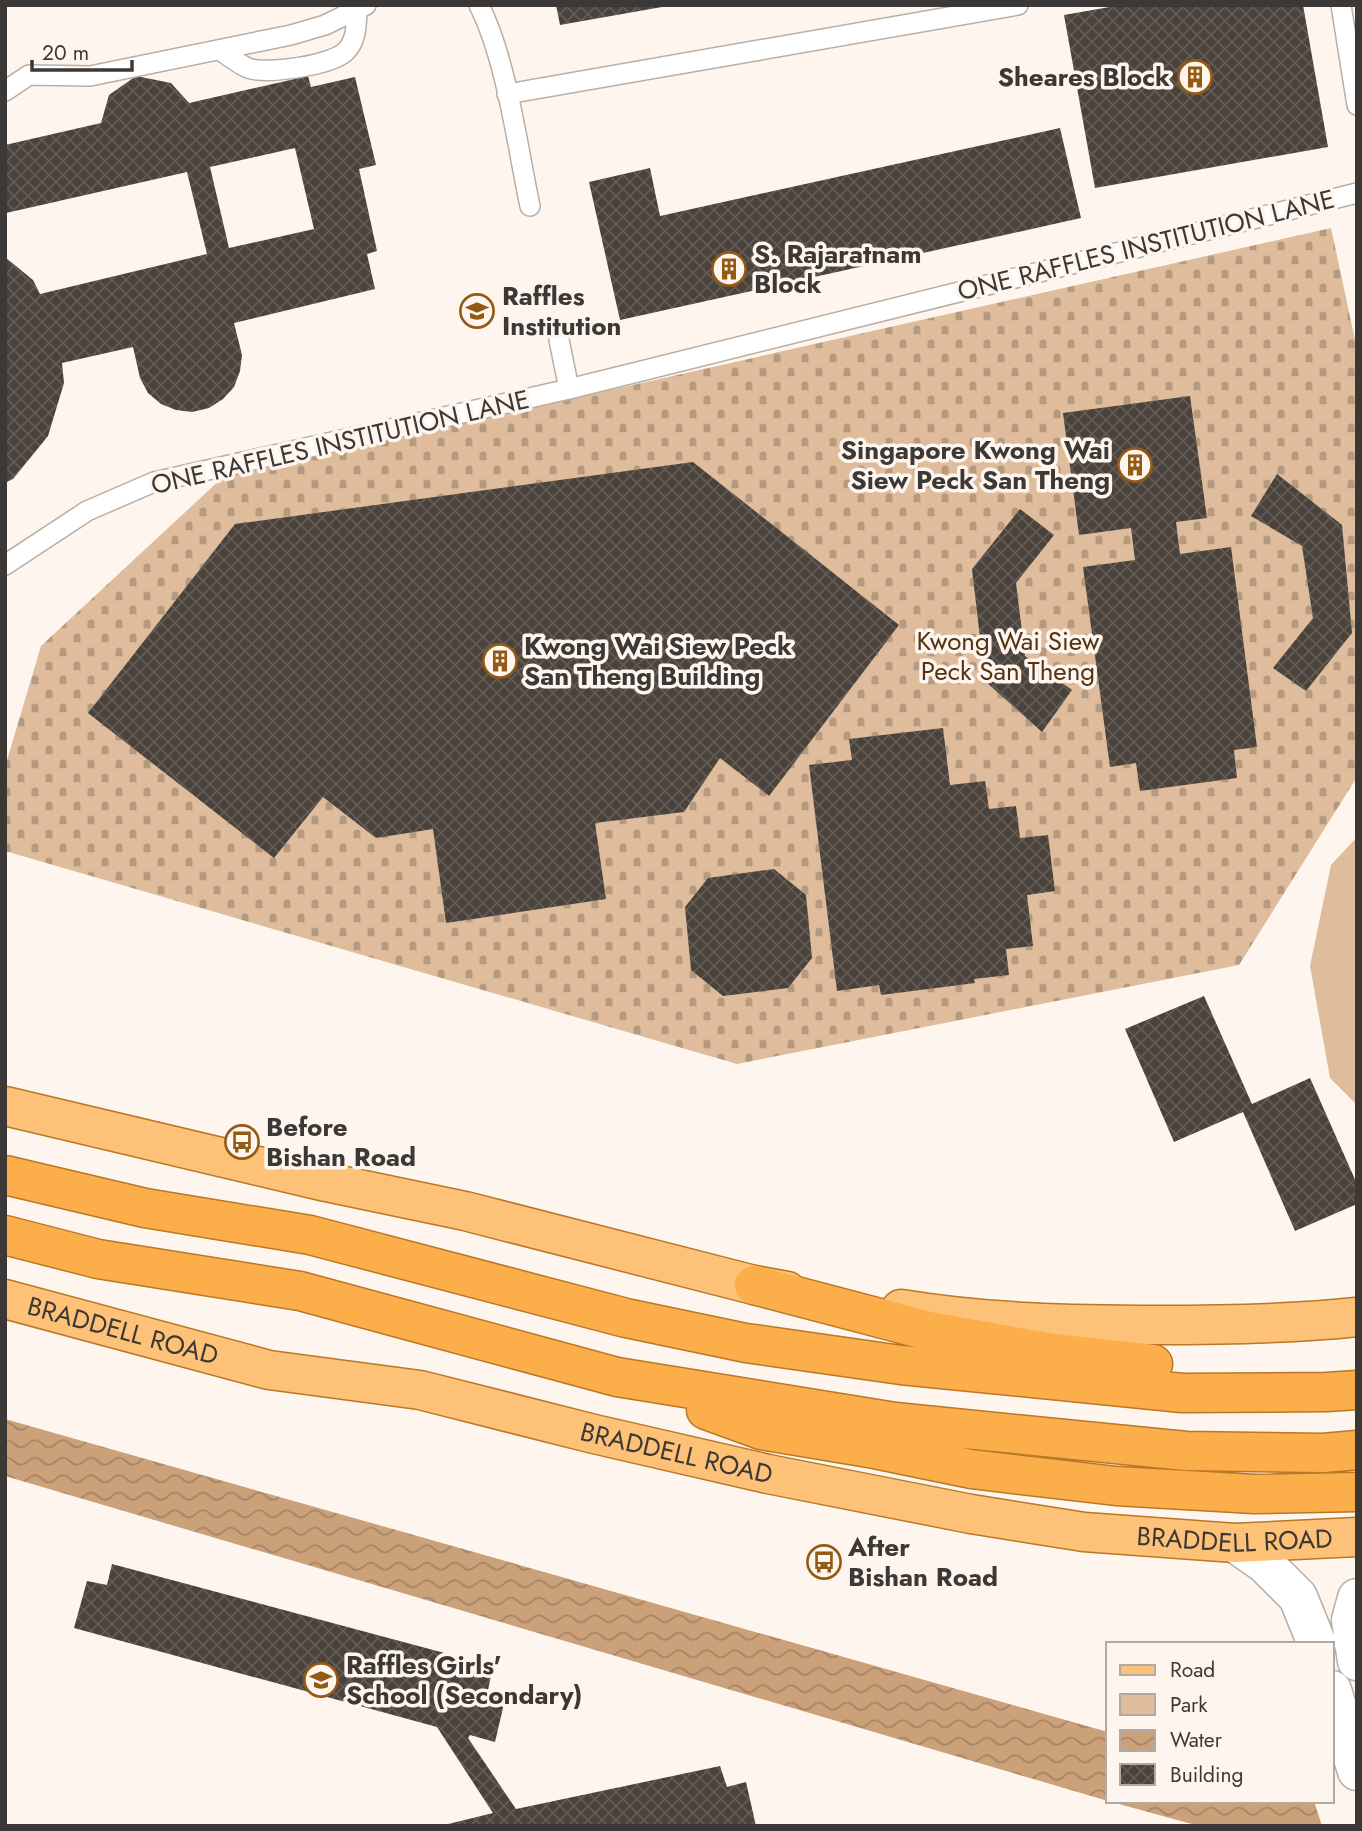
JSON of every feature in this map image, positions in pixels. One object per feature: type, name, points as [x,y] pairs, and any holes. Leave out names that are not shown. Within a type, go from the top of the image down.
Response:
[{"type":"highway","points":[[6,1175],[145,1208],[310,1235],[626,1318],[746,1343],[901,1365],[1182,1393],[1357,1390]]},
{"type":"highway","points":[[5,1235],[98,1259],[300,1290],[617,1377],[761,1430],[971,1469],[1130,1487],[1254,1494],[1357,1492]]},
{"type":"highway","points":[[754,1285],[929,1331],[1053,1353],[1325,1377],[1357,1375]]},
{"type":"highway","points":[[617,1377],[894,1422],[1044,1438],[1186,1451],[1323,1453],[1357,1450]]},
{"type":"main road","points":[[5,1106],[326,1182],[465,1211],[754,1285],[930,1314],[1070,1325],[1308,1322],[1357,1317]]},
{"type":"main road","name":"BRADDELL ROAD","points":[[5,1299],[269,1370],[420,1390],[741,1468],[971,1514],[1084,1532],[1235,1543],[1357,1537]]},
{"type":"street","points":[[1235,1543],[1265,1564],[1298,1597],[1316,1642]]},
{"type":"street","points":[[1357,1598],[1351,1620],[1357,1661]]},
{"type":"street","points":[[1334,1696],[1357,1771]]},
{"type":"lane","points":[[479,5],[489,24],[507,94],[530,206]]},
{"type":"lane","points":[[507,94],[1018,5]]},
{"type":"lane","points":[[1341,5],[1357,105]]},
{"type":"lane","points":[[5,91],[29,75],[90,76],[291,35],[325,25],[362,8]]},
{"type":"lane","points":[[220,50],[250,69],[272,70],[329,61],[345,52],[355,36],[362,8]]},
{"type":"lane","name":"ONE RAFFLES INSTITUTION LANE","points":[[5,565],[87,511],[154,482],[569,389],[1357,193]]},
{"type":"lane","points":[[559,340],[569,389]]},
{"type":"green space","name":"Kwong Wai Siew Peck San Theng","points":[[1331,228],[1357,349],[1357,777],[1239,965],[737,1064],[5,851],[5,767],[41,646],[223,477]]},
{"type":"green space","points":[[1357,837],[1357,1105],[1330,1078],[1310,966],[1331,865]]},
{"type":"water","points":[[5,1419],[1106,1731],[1106,1800],[5,1476]]},
{"type":"water","points":[[1115,1803],[1334,1803],[1357,1826],[1199,1826]]},
{"type":"pier","points":[[1334,1792],[1357,1798],[1357,1826],[1322,1826],[1315,1803],[1334,1803]]},
{"type":"building","points":[[556,5],[662,5],[662,7],[560,25]]},
{"type":"building","name":"Sheares Block","points":[[1121,5],[1303,5],[1328,147],[1095,188],[1064,15]]},
{"type":"building","points":[[136,76],[171,83],[189,103],[308,76],[311,87],[355,77],[376,165],[359,169],[377,251],[367,254],[375,289],[234,323],[242,355],[240,371],[234,387],[223,399],[209,408],[192,412],[161,404],[148,393],[140,378],[133,347],[62,363],[64,383],[48,436],[13,479],[5,483],[5,257],[33,280],[40,294],[207,254],[187,172],[6,213],[5,145],[101,123],[109,95]],"holes":[[[295,148],[314,229],[229,248],[210,167]]]},
{"type":"building","name":"S. Rajaratnam Block","points":[[1060,128],[1081,218],[620,320],[589,182],[650,168],[660,216]]},
{"type":"building","points":[[1190,396],[1207,518],[1176,522],[1180,554],[1231,547],[1257,747],[1234,750],[1237,778],[1140,791],[1136,763],[1110,767],[1083,567],[1135,560],[1131,528],[1079,535],[1063,413]]},
{"type":"building","name":"Kwong Wai Siew Peck San Theng Building","points":[[693,462],[899,625],[769,796],[720,758],[684,812],[595,823],[606,899],[446,923],[433,829],[376,838],[323,797],[274,858],[88,713],[235,524]]},
{"type":"building","points":[[1277,474],[1342,525],[1352,633],[1306,691],[1273,668],[1313,618],[1302,546],[1251,516]]},
{"type":"building","points":[[1020,509],[1054,535],[1016,583],[1025,656],[1072,690],[1042,732],[985,681],[972,569]]},
{"type":"building","points":[[943,728],[950,785],[985,781],[989,809],[1016,806],[1020,838],[1048,835],[1055,891],[1027,895],[1033,946],[1006,949],[1009,975],[974,979],[975,983],[881,995],[879,985],[837,991],[809,765],[852,760],[849,739]]},
{"type":"building","points":[[774,869],[806,895],[812,958],[788,988],[723,996],[691,970],[685,907],[708,878]]},
{"type":"building","points":[[1204,996],[1252,1104],[1310,1078],[1357,1184],[1357,1204],[1295,1231],[1243,1112],[1174,1142],[1125,1029]]},
{"type":"building","points":[[112,1564],[493,1666],[488,1690],[506,1695],[495,1742],[470,1735],[468,1738],[516,1809],[720,1766],[727,1787],[746,1782],[756,1826],[440,1826],[493,1813],[437,1727],[74,1628],[87,1581],[107,1585]]},
{"type":"place","name":"Sheares Block","points":[[1195,77]]},
{"type":"place","name":"S. Rajaratnam Block","points":[[729,269]]},
{"type":"place","name":"Raffles Institution","points":[[477,311]]},
{"type":"place","name":"Singapore Kwong Wai Siew Peck San Theng","points":[[1135,465]]},
{"type":"place","name":"Kwong Wai Siew Peck San Theng Building","points":[[500,661]]},
{"type":"place","name":"Before Bishan Road","points":[[242,1142]]},
{"type":"place","name":"After Bishan Road","points":[[824,1562]]},
{"type":"place","name":"Raffles Girls' School (Secondary)","points":[[321,1680]]}]
